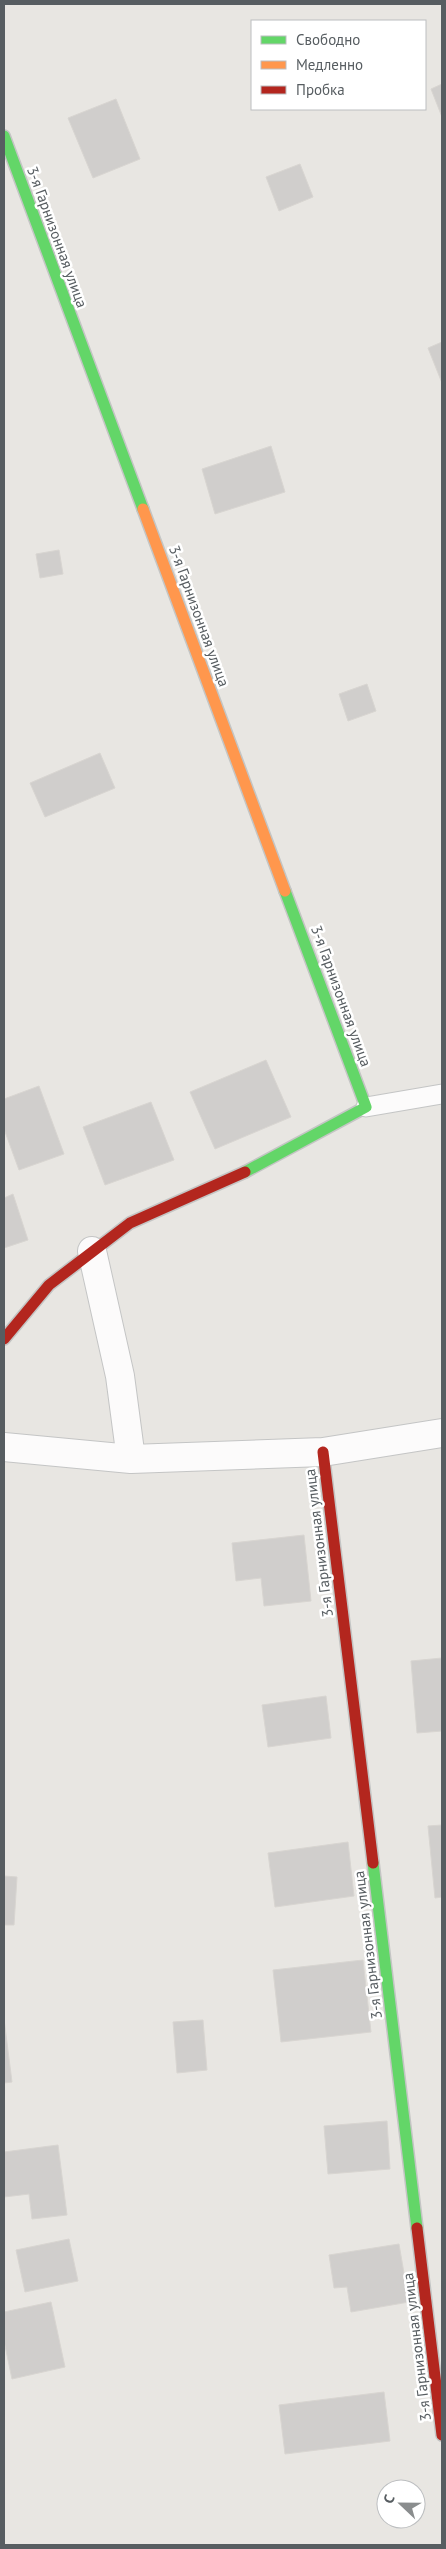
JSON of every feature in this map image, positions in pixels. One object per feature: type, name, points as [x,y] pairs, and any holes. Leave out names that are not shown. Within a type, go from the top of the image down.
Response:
[{"type":"street","name":"3-я Гарнизонная улица","points":[[4,136],[366,1107]]},
{"type":"street","points":[[4,1339],[49,1285],[130,1223],[254,1168],[366,1107]]},
{"type":"street","points":[[92,1251],[120,1376],[131,1459]]},
{"type":"street","points":[[4,1447],[131,1459],[323,1452],[442,1433]]},
{"type":"street","name":"3-я Гарнизонная улица","points":[[323,1452],[442,2435]]},
{"type":"lane","points":[[366,1107],[442,1094]]},
{"type":"building","points":[[442,84],[442,117],[431,89]]},
{"type":"building","points":[[116,99],[140,159],[93,178],[68,118]]},
{"type":"building","points":[[300,164],[313,197],[279,211],[266,177]]},
{"type":"building","points":[[442,342],[442,383],[428,348]]},
{"type":"building","points":[[271,446],[285,492],[215,514],[202,469]]},
{"type":"building","points":[[59,550],[63,574],[40,578],[36,554]]},
{"type":"building","points":[[367,684],[376,711],[348,721],[339,694]]},
{"type":"building","points":[[100,753],[115,788],[45,817],[30,783]]},
{"type":"building","points":[[266,1060],[291,1117],[215,1149],[190,1092]]},
{"type":"building","points":[[39,1086],[64,1154],[19,1170],[4,1129],[4,1099]]},
{"type":"building","points":[[151,1102],[174,1160],[105,1185],[83,1127]]},
{"type":"building","points":[[13,1194],[28,1240],[4,1248],[4,1198]]},
{"type":"building","points":[[304,1535],[311,1601],[264,1606],[261,1578],[236,1581],[232,1543]]},
{"type":"building","points":[[442,1658],[442,1731],[417,1733],[411,1661]]},
{"type":"building","points":[[326,1696],[331,1738],[268,1747],[262,1705]]},
{"type":"building","points":[[442,1825],[442,1897],[435,1898],[428,1826]]},
{"type":"building","points":[[348,1842],[354,1896],[275,1907],[268,1853]]},
{"type":"building","points":[[4,1876],[17,1877],[14,1925],[4,1925]]},
{"type":"building","points":[[363,1960],[371,2032],[281,2042],[273,1970]]},
{"type":"building","points":[[4,2019],[12,2082],[4,2083]]},
{"type":"building","points":[[203,2020],[207,2070],[177,2073],[173,2022]]},
{"type":"building","points":[[387,2121],[390,2169],[328,2174],[324,2126]]},
{"type":"building","points":[[58,2145],[67,2215],[32,2219],[29,2194],[4,2197],[4,2152]]},
{"type":"building","points":[[69,2239],[78,2281],[25,2292],[16,2250]]},
{"type":"building","points":[[399,2244],[409,2302],[351,2312],[347,2287],[334,2288],[329,2255]]},
{"type":"building","points":[[51,2302],[65,2367],[12,2379],[4,2341],[4,2312]]},
{"type":"building","points":[[384,2392],[390,2441],[285,2454],[279,2405]]},
{"type":"traffic: fast","points":[[4,136],[143,509]]},
{"type":"traffic: fast","points":[[245,1172],[366,1107],[285,891]]},
{"type":"traffic: fast","points":[[373,1863],[417,2228]]},
{"type":"traffic: slow","points":[[143,509],[285,891]]},
{"type":"traffic: jam","points":[[4,1339],[49,1285],[130,1223],[245,1172]]},
{"type":"traffic: jam","points":[[323,1452],[373,1863]]},
{"type":"traffic: jam","points":[[417,2228],[442,2435]]}]
